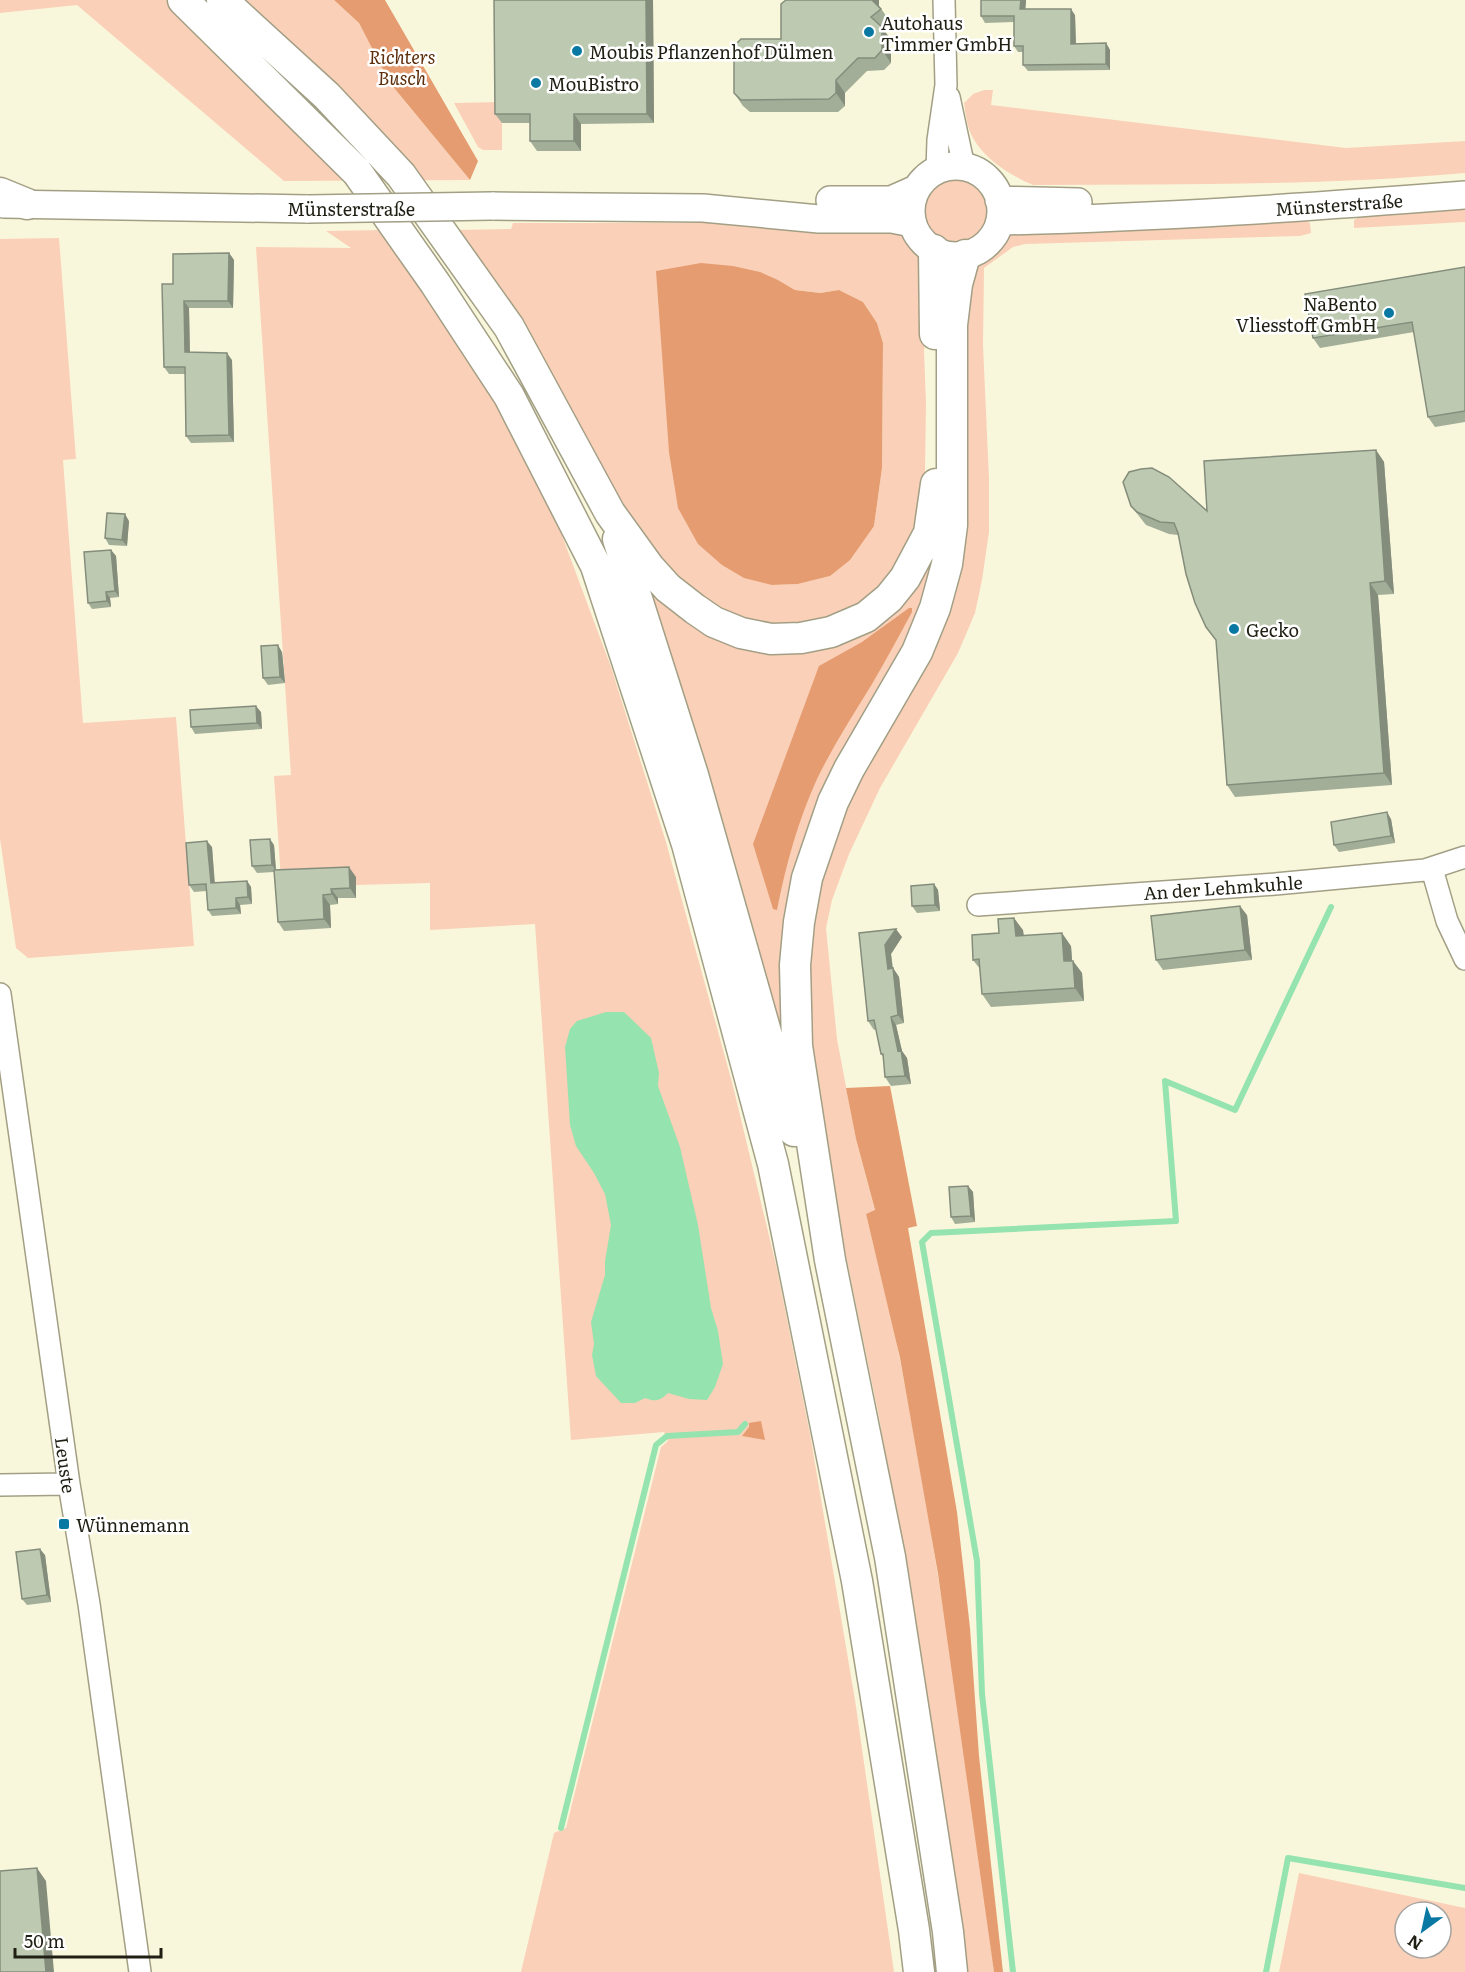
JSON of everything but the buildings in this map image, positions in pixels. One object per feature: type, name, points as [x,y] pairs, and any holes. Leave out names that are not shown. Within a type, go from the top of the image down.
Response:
[{"type":"highway","points":[[170,0],[241,55]]},
{"type":"highway","points":[[183,0],[357,172],[435,283],[509,396],[596,566],[687,844],[773,1164],[857,1581],[919,1972]]},
{"type":"highway","points":[[222,0],[327,96],[401,175],[509,327],[610,513],[649,567],[668,588],[714,622],[741,633],[771,639],[801,638],[831,632],[866,617],[889,598],[905,578],[929,533],[937,476],[934,250]]},
{"type":"highway","points":[[952,1972],[948,1932],[890,1557],[830,1260],[797,1046],[795,965],[807,878],[833,802],[849,769],[917,652],[935,608],[947,564],[952,525],[952,325],[957,284],[965,255]]},
{"type":"highway","points":[[610,513],[693,775],[830,1260]]},
{"type":"main road","points":[[951,166],[964,166],[987,178],[994,188],[1000,210],[995,233],[988,243],[977,251],[965,255],[944,254],[924,243],[912,223],[911,211],[916,189],[925,178],[937,170],[951,166]]},
{"type":"main road","name":"Münsterstraße","points":[[9,200],[308,209],[492,206],[703,208],[815,200],[891,200],[916,189]]},
{"type":"main road","name":"Münsterstraße","points":[[1000,210],[1095,202],[1213,212],[1465,195]]},
{"type":"main road","name":"Münsterstraße","points":[[703,208],[819,219],[892,219],[912,223]]},
{"type":"street","points":[[937,170],[938,140],[946,85],[944,0]]},
{"type":"street","points":[[946,85],[964,166]]},
{"type":"street","name":"An der Lehmkuhle","points":[[978,905],[1275,884],[1432,869],[1465,857]]},
{"type":"street","points":[[1432,869],[1446,921],[1465,959]]},
{"type":"street","name":"Leuste","points":[[0,994],[140,1972]]},
{"type":"street","points":[[0,1485],[69,1484]]},
{"type":"shaded area","points":[[0,0],[334,0],[359,23],[390,83],[470,180],[284,181],[77,5],[0,13]]},
{"type":"shaded area","points":[[993,90],[991,105],[1346,148],[1465,141],[1465,173],[1303,182],[1033,185],[994,162],[972,136],[964,103],[973,94]]},
{"type":"shaded area","points":[[502,102],[502,150],[483,150],[478,147],[454,103]]},
{"type":"shaded area","points":[[955,180],[978,189],[987,212],[978,235],[955,244],[932,235],[923,212],[932,189]]},
{"type":"shaded area","points":[[1465,206],[1465,222],[1354,228],[1354,220],[1363,215]]},
{"type":"shaded area","points":[[1303,219],[1310,223],[1311,233],[1300,236],[1025,244],[1013,247],[984,268],[983,345],[989,532],[975,613],[958,653],[880,788],[849,854],[832,900],[826,928],[837,1039],[856,1139],[875,1211],[866,1214],[896,1342],[914,1436],[952,1665],[994,1972],[965,1972],[919,1653],[879,1417],[818,1120],[805,973],[828,841],[920,666],[975,259],[1007,233]]},
{"type":"shaded area","points":[[513,223],[711,223],[800,231],[888,232],[907,235],[923,257],[929,328],[924,350],[925,472],[920,521],[902,566],[860,608],[802,629],[731,620],[656,563],[455,230],[511,229]],"holes":[[[778,280],[795,290],[820,293],[839,290],[863,302],[877,323],[883,343],[882,468],[874,526],[830,576],[798,584],[772,585]]]},
{"type":"shaded area","points":[[384,230],[476,363],[551,506],[611,667],[666,842],[733,1086],[777,1269],[810,1434],[855,1700],[894,1972],[521,1972],[554,1833],[566,1828],[661,1447],[668,1441],[664,1432],[571,1440],[535,924],[430,930],[430,883],[356,885],[356,877],[281,880],[274,776],[291,775],[256,247],[351,248],[326,231]]},
{"type":"shaded area","points":[[59,238],[76,459],[63,460],[83,723],[176,717],[194,946],[28,958],[16,948],[0,839],[0,239]]},
{"type":"shaded area","points":[[937,534],[923,614],[839,765],[786,1047],[641,572],[665,596],[826,641]]},
{"type":"shaded area","points":[[606,1012],[624,1012],[651,1038],[659,1073],[658,1086],[680,1147],[698,1225],[711,1308],[718,1331],[723,1364],[715,1387],[707,1400],[689,1399],[668,1393],[658,1400],[645,1398],[635,1403],[621,1403],[596,1376],[592,1355],[594,1344],[591,1322],[605,1275],[611,1225],[605,1194],[576,1146],[570,1125],[565,1047],[570,1029],[577,1021]]},
{"type":"shaded area","points":[[1299,1873],[1427,1900],[1393,1900],[1393,1960],[1453,1960],[1453,1905],[1465,1908],[1465,1972],[1279,1972]]},
{"type":"green space","name":"Richters Busch","points":[[334,0],[385,0],[478,161],[470,180],[390,83],[359,23]]},
{"type":"green space","points":[[701,263],[733,266],[760,272],[795,290],[820,293],[839,290],[863,302],[877,323],[883,343],[882,468],[874,526],[850,560],[830,576],[798,584],[772,585],[744,578],[722,565],[698,544],[678,508],[669,452],[656,271]]},
{"type":"green space","points":[[912,608],[912,612],[817,779],[793,843],[777,910],[773,909],[753,844],[819,666],[862,642]]},
{"type":"green space","points":[[890,1086],[917,1226],[908,1228],[957,1512],[970,1628],[979,1756],[1003,1972],[994,1972],[938,1574],[900,1358],[866,1214],[875,1210],[856,1139],[846,1088]]},
{"type":"green space","points":[[761,1421],[765,1440],[742,1436],[749,1427],[749,1423]]},
{"type":"waterway","points":[[1013,1972],[982,1694],[977,1561],[922,1242],[931,1233],[1176,1221],[1165,1081],[1235,1110],[1331,907]]},
{"type":"waterway","points":[[561,1828],[656,1445],[667,1436],[738,1432],[745,1424]]},
{"type":"waterway","points":[[1266,1972],[1288,1858],[1465,1888]]},
{"type":"place","name":"Autohaus Timmer GmbH","points":[[869,32]]},
{"type":"place","name":"Moubis Pflanzenhof Dülmen","points":[[577,51]]},
{"type":"place","name":"MouBistro","points":[[536,83]]},
{"type":"place","name":"NaBento Vliesstoff GmbH","points":[[1389,313]]},
{"type":"place","name":"Gecko","points":[[1234,629]]},
{"type":"place","name":"Wünnemann","points":[[64,1524]]}]
